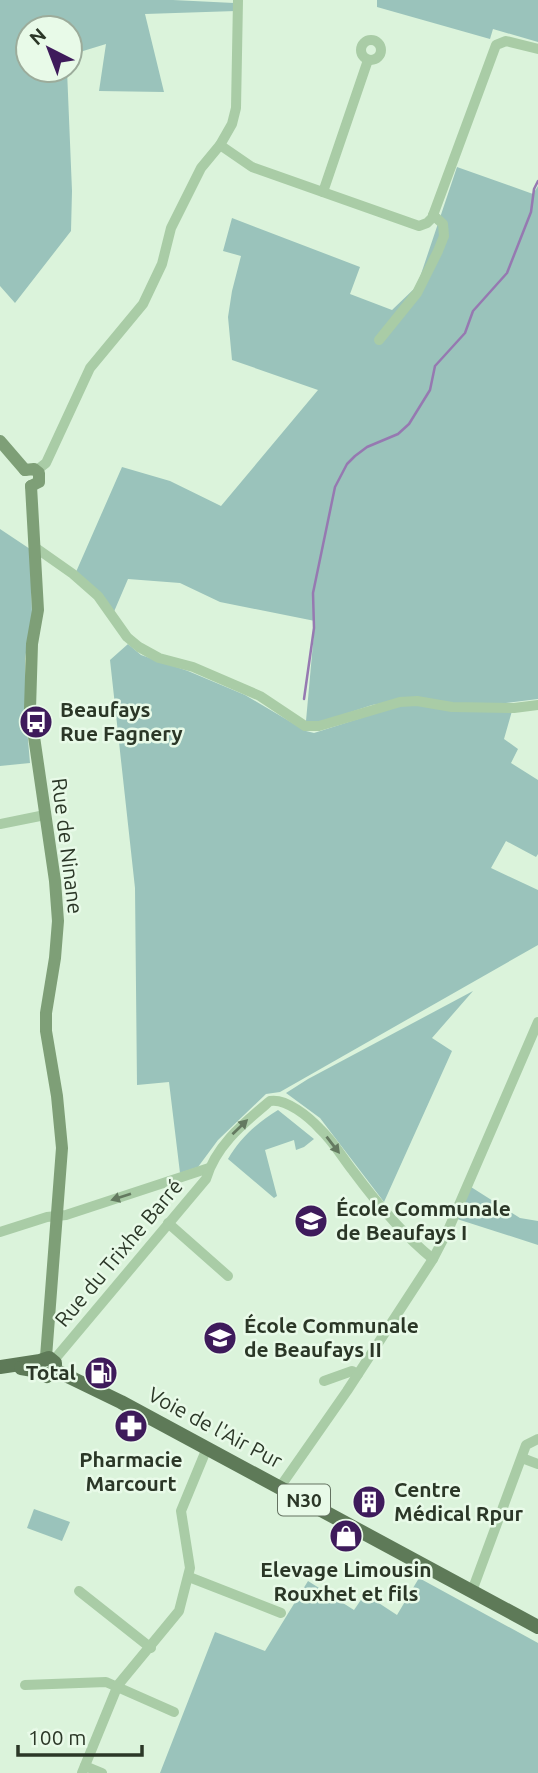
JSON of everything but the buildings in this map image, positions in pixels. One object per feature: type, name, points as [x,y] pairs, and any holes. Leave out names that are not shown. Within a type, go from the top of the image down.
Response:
[{"type":"main road","points":[[5,1367],[47,1364]]},
{"type":"main road","name":"Voie de l'Air Pur","points":[[47,1364],[538,1627]]},
{"type":"street","points":[[0,441],[31,470],[46,463],[90,368],[143,304],[162,264],[171,228],[201,168],[220,145],[232,124],[236,108],[238,0]]},
{"type":"street","points":[[220,145],[252,166],[419,226],[428,223],[433,215],[496,45],[506,41],[538,49]]},
{"type":"street","points":[[323,192],[368,60]]},
{"type":"street","points":[[379,340],[417,293],[438,251],[444,236],[443,224],[433,215]]},
{"type":"street","name":"Rue de Ninane","points":[[31,470],[40,479],[37,484],[31,486],[38,610],[29,682],[30,709],[55,881],[58,921],[46,1013],[46,1031],[62,1148],[47,1364]]},
{"type":"street","points":[[36,548],[98,596],[127,637],[139,647],[159,658],[192,667],[260,696],[305,726],[319,726],[400,702],[417,701],[452,707],[514,708],[538,705]]},
{"type":"street","points":[[0,824],[45,815]]},
{"type":"street","points":[[280,1487],[433,1259],[538,1022]]},
{"type":"street","name":"Rue du Trixhe Barré","points":[[47,1364],[206,1179],[212,1160],[237,1130],[270,1101],[282,1101],[319,1128],[397,1223],[420,1249],[433,1259]]},
{"type":"street","points":[[0,1232],[47,1217],[58,1217],[209,1168]]},
{"type":"street","points":[[168,1223],[228,1276]]},
{"type":"street","points":[[324,1381],[352,1371],[358,1374]]},
{"type":"street","points":[[472,1591],[526,1445],[538,1439]]},
{"type":"street","points":[[102,1773],[83,1770],[118,1685],[179,1611],[190,1568],[181,1511],[207,1448]]},
{"type":"street","points":[[522,1458],[538,1464]]},
{"type":"street","points":[[189,1577],[281,1614]]},
{"type":"street","points":[[79,1591],[151,1648]]},
{"type":"street","points":[[25,1685],[106,1682],[174,1712]]},
{"type":"shaded area","points":[[0,0],[173,0],[234,3],[236,11],[145,14],[164,92],[99,91],[106,44],[84,51],[84,14],[14,14],[14,84],[68,84],[71,231],[15,303],[0,286]]},
{"type":"shaded area","points":[[377,0],[538,0],[538,42],[493,29],[490,39],[377,7]]},
{"type":"shaded area","points":[[457,167],[533,194],[538,186],[538,699],[506,703],[444,703],[411,698],[372,705],[318,723],[306,721],[315,621],[220,602],[180,583],[128,579],[113,614],[76,572],[122,467],[170,481],[221,506],[318,390],[232,360],[228,317],[241,256],[223,251],[232,218],[360,267],[350,294],[392,310],[417,286]]},
{"type":"shaded area","points":[[0,529],[30,549],[32,614],[25,659],[25,705],[30,763],[0,766]]},
{"type":"shaded area","points":[[128,644],[141,655],[245,695],[306,731],[314,733],[405,704],[512,711],[504,739],[518,749],[511,763],[538,780],[538,854],[536,857],[506,841],[491,868],[538,890],[538,945],[280,1092],[266,1094],[218,1140],[198,1167],[180,1173],[169,1082],[137,1085],[135,888],[110,660]]},
{"type":"shaded area","points":[[473,991],[432,1038],[452,1051],[384,1202],[320,1118],[286,1093]]},
{"type":"shaded area","points":[[278,1110],[314,1139],[296,1150],[294,1140],[265,1150],[277,1196],[274,1198],[228,1159],[250,1131]]},
{"type":"shaded area","points":[[471,1187],[520,1218],[538,1221],[538,1245],[457,1219]]},
{"type":"shaded area","points":[[34,1509],[70,1522],[62,1541],[27,1528]]},
{"type":"shaded area","points":[[419,1578],[538,1643],[538,1773],[160,1773],[215,1632],[265,1651],[308,1581],[354,1610],[365,1594],[397,1615]]},
{"type":"waterway","points":[[304,699],[314,628],[313,593],[335,487],[347,464],[355,456],[367,447],[398,434],[409,424],[430,390],[435,366],[465,333],[473,311],[507,273],[531,212],[534,189],[538,181]]},
{"type":"place","name":"Beaufays Rue Fagnery","points":[[36,722]]},
{"type":"place","name":"École Communale de Beaufays I","points":[[311,1221]]},
{"type":"place","name":"École Communale de Beaufays II","points":[[220,1338]]},
{"type":"place","name":"Total","points":[[101,1373]]},
{"type":"place","name":"Pharmacie Marcourt","points":[[131,1426]]},
{"type":"place","name":"Centre Médical Rpur","points":[[369,1502]]},
{"type":"place","name":"Elevage Limousin Rouxhet et fils","points":[[346,1536]]}]
